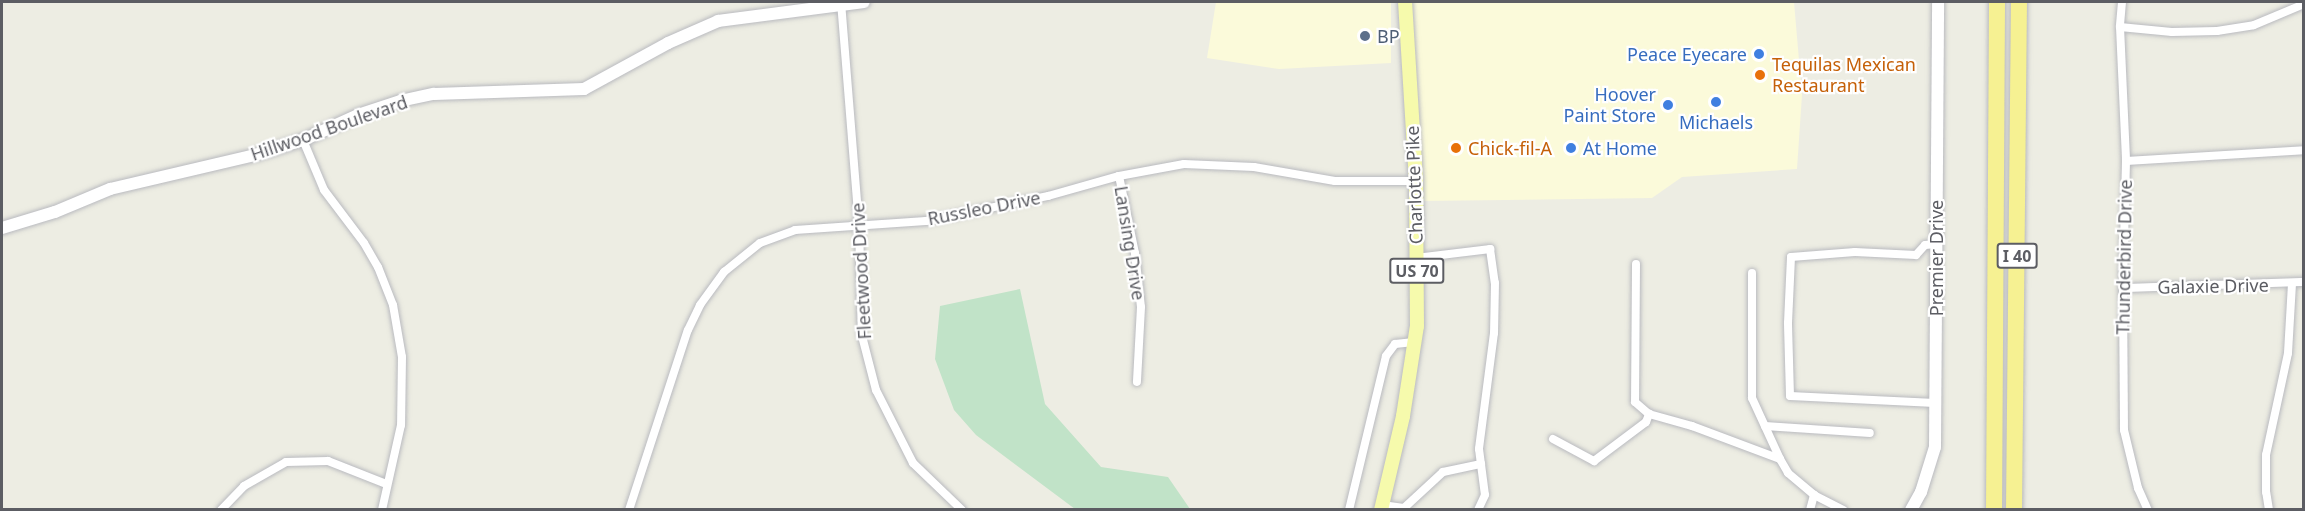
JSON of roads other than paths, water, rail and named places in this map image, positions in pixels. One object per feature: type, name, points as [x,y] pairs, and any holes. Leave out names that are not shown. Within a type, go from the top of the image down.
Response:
[{"type":"highway","name":"I 40","points":[[1994,510],[1997,2]]},
{"type":"highway","name":"I 40","points":[[2014,510],[2019,2]]},
{"type":"main road","name":"Charlotte Pike","points":[[1381,507],[1402,417],[1417,326],[1416,181],[1405,2]]},
{"type":"street","name":"Hillwood Boulevard","points":[[2,228],[56,212],[104,190],[219,165],[303,140],[358,115],[424,96],[584,89],[668,43],[718,21],[841,2],[864,2]]},
{"type":"street","name":"Fleetwood Drive","points":[[841,2],[859,225],[862,336],[876,390],[913,464],[962,510]]},
{"type":"street","name":"Premier Drive","points":[[1911,510],[1921,492],[1935,447],[1938,2]]},
{"type":"street","name":"Thunderbird Drive","points":[[2122,2],[2120,27],[2126,161],[2123,288],[2124,430],[2138,488],[2148,510]]},
{"type":"street","points":[[2120,27],[2172,32],[2217,31],[2254,25],[2304,4]]},
{"type":"street","points":[[303,140],[324,190],[364,243],[378,267],[393,304],[402,357],[401,425],[382,510]]},
{"type":"street","points":[[2126,161],[2304,150]]},
{"type":"street","name":"Russleo Drive","points":[[628,510],[660,421],[688,330],[705,296],[724,272],[760,243],[795,230],[926,221],[1048,195],[1119,176],[1184,164],[1215,164],[1335,181],[1416,181]]},
{"type":"street","name":"Lansing Drive","points":[[1119,176],[1136,253],[1140,307],[1137,382]]},
{"type":"street","points":[[1935,403],[1790,396],[1788,323],[1791,257],[1855,252],[1916,255],[1925,245],[1936,244]]},
{"type":"street","points":[[1416,258],[1490,249],[1495,283],[1494,333],[1479,449],[1485,495],[1478,510]]},
{"type":"street","points":[[1636,264],[1635,402],[1649,414],[1692,426],[1780,459]]},
{"type":"street","points":[[1752,273],[1752,398],[1788,472],[1814,495],[1843,510]]},
{"type":"street","name":"Galaxie Drive","points":[[2123,288],[2304,282]]},
{"type":"street","points":[[2269,510],[2265,455],[2282,389],[2291,331],[2292,284]]},
{"type":"street","points":[[1349,510],[1386,356],[1395,344],[1414,342]]},
{"type":"street","points":[[1553,439],[1594,461],[1646,422],[1649,414]]},
{"type":"street","points":[[1765,426],[1870,433]]},
{"type":"street","points":[[221,510],[244,486],[286,462],[328,461],[386,484]]},
{"type":"street","points":[[1381,507],[1404,508],[1443,472],[1481,464]]},
{"type":"street","points":[[1810,510],[1814,495]]},
{"type":"place","name":"BP","points":[[1365,36]]},
{"type":"place","name":"Peace Eyecare","points":[[1759,54]]},
{"type":"place","name":"Tequilas Mexican Restaurant","points":[[1760,75]]},
{"type":"place","name":"Michaels","points":[[1716,102]]},
{"type":"place","name":"Hoover Paint Store","points":[[1668,105]]},
{"type":"place","name":"Chick-fil-A","points":[[1456,148]]},
{"type":"place","name":"At Home","points":[[1571,148]]}]
